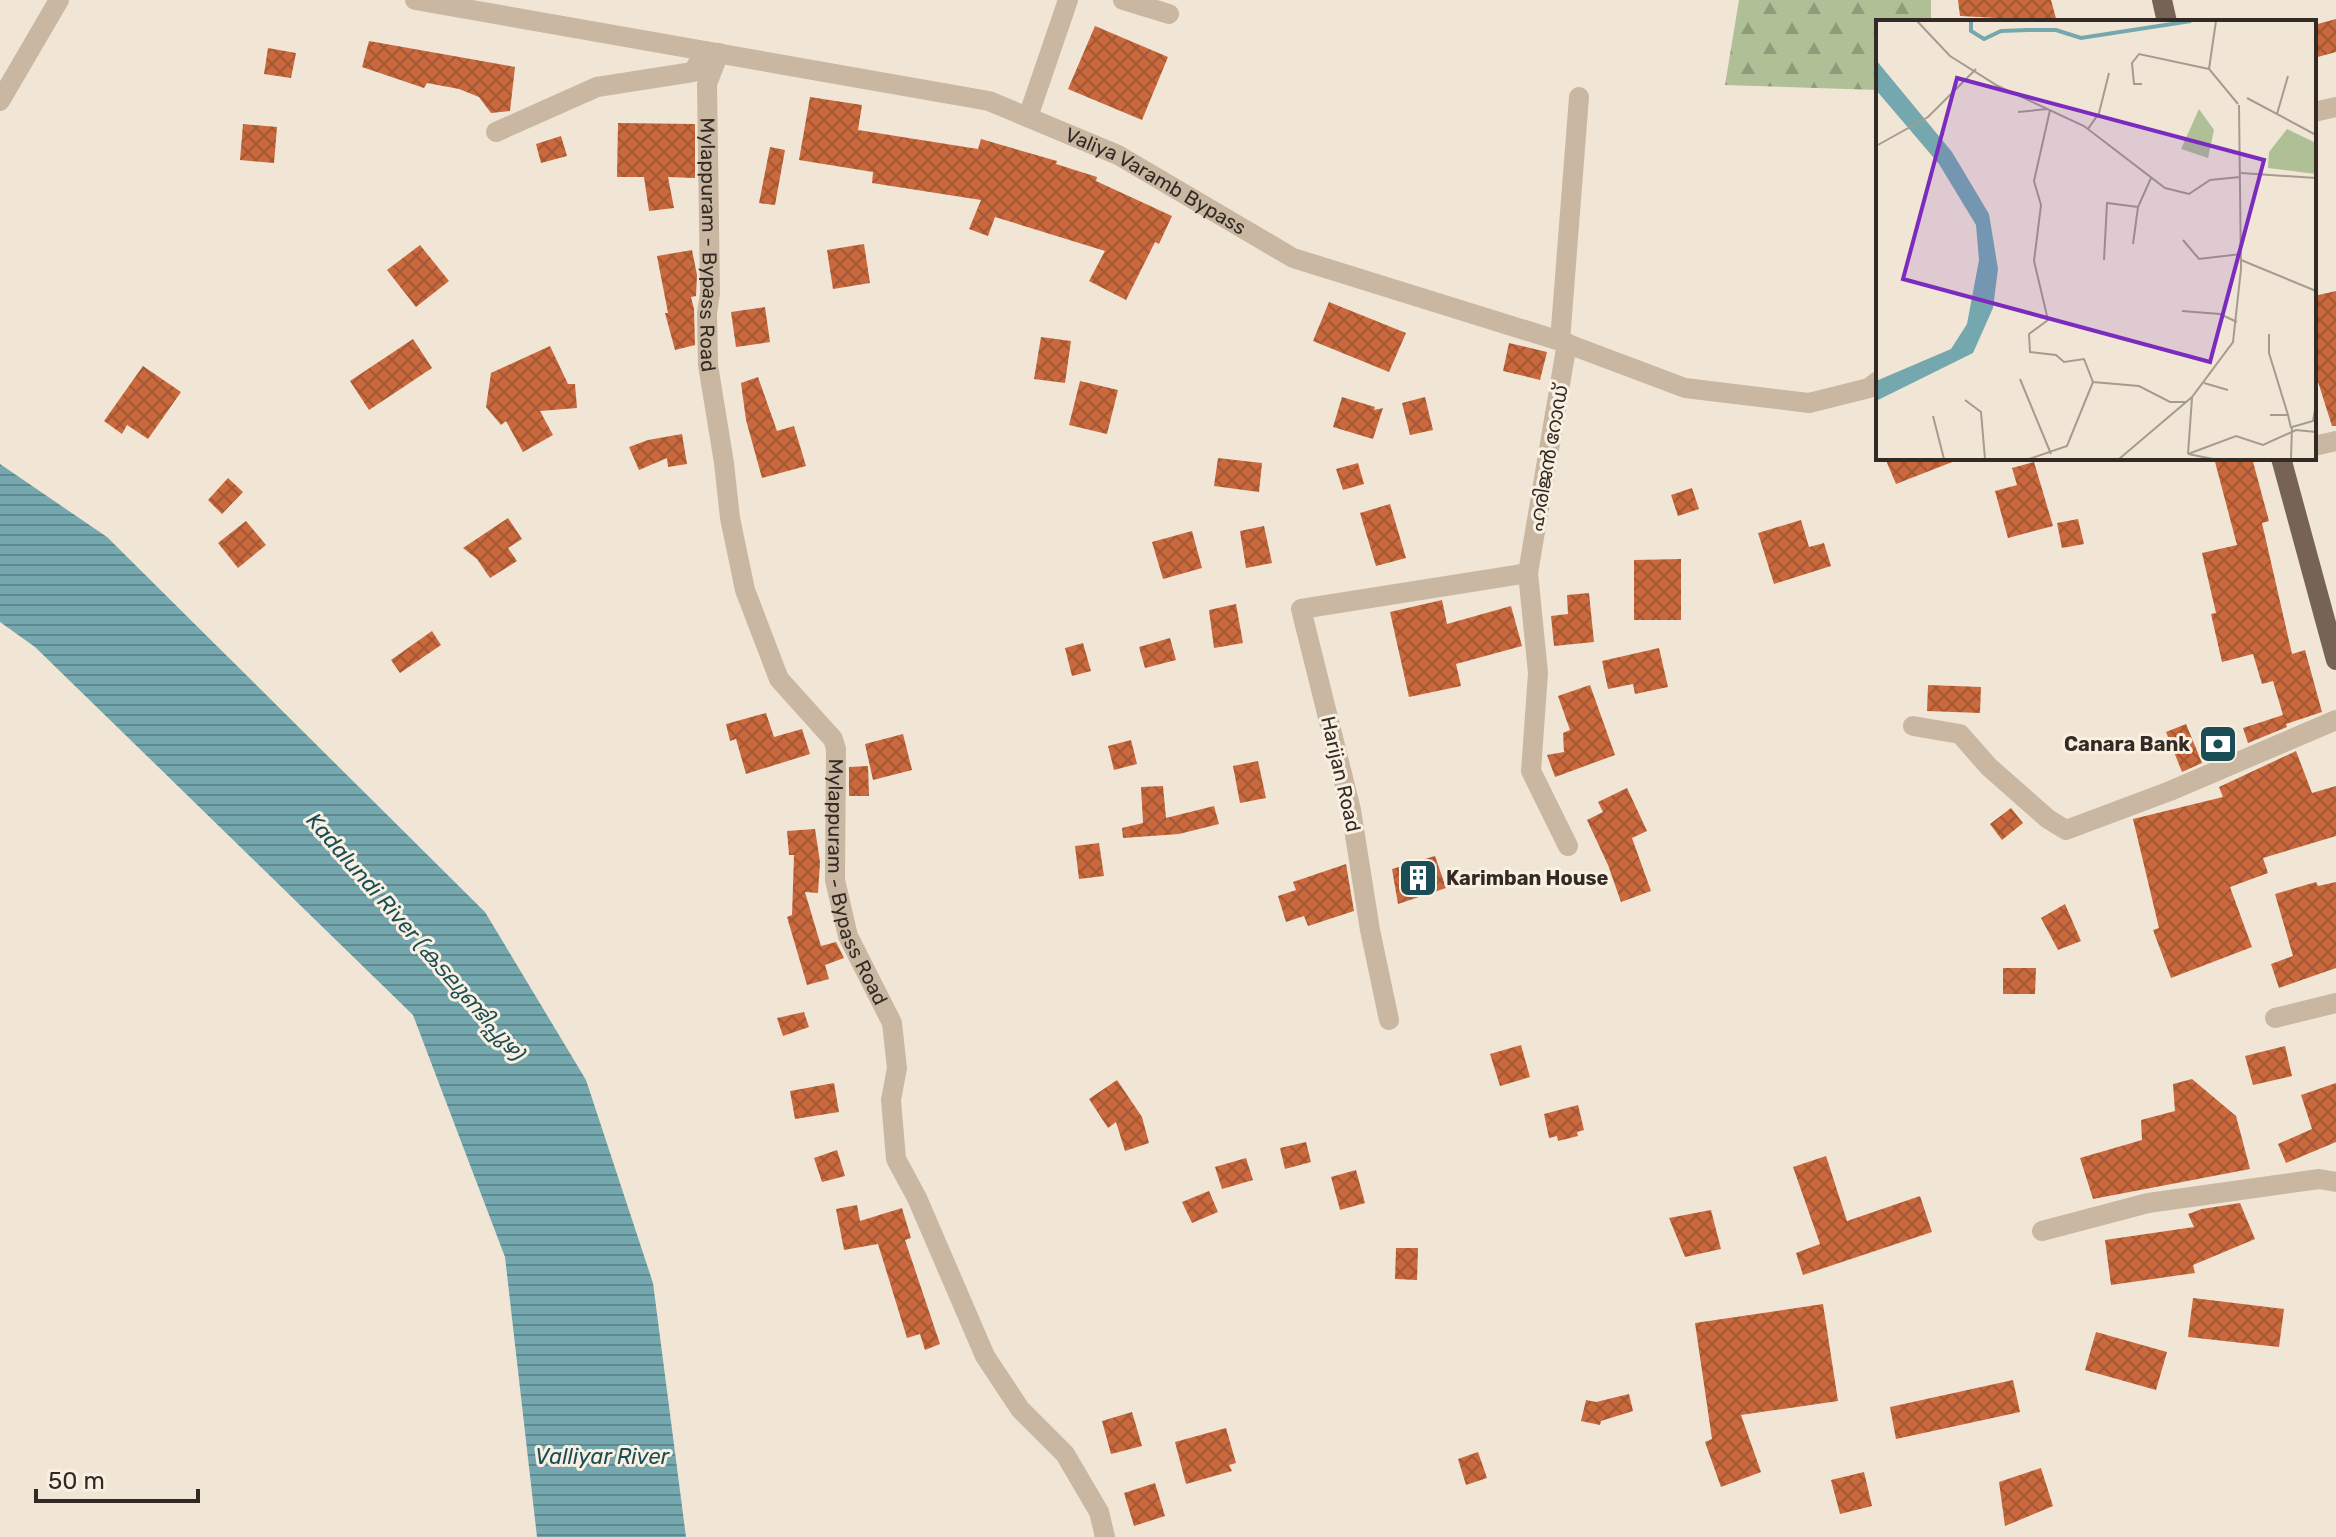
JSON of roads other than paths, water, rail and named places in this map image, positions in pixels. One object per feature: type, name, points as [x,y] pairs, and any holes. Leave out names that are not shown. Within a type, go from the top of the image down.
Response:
[{"type":"main road","points":[[2162,0],[2167,20]]},
{"type":"main road","points":[[2282,460],[2336,660]]},
{"type":"street","points":[[0,101],[59,0]]},
{"type":"street","name":"Valiya Varamb Bypass","points":[[415,0],[989,101],[1118,155],[1293,258],[1564,342],[1685,388],[1809,403],[1869,388],[1876,383]]},
{"type":"street","points":[[1028,117],[1068,0]]},
{"type":"street","points":[[1123,0],[1169,14]]},
{"type":"street","points":[[496,132],[597,87],[693,72],[712,52]]},
{"type":"street","name":"Mylappuram - Bypass Road","points":[[712,52],[707,84],[708,365],[730,518],[745,590],[779,679],[833,739],[836,749],[835,880],[848,936],[892,1023],[897,1068],[891,1100],[896,1159],[917,1198],[985,1356],[1020,1409],[1065,1454],[1099,1512],[1105,1537]]},
{"type":"street","name":"ഹരിജൻ റോഡ്","points":[[1568,846],[1531,771],[1538,673],[1528,573],[1564,342],[1579,97]]},
{"type":"street","points":[[2316,112],[2336,107]]},
{"type":"street","points":[[2316,446],[2336,441]]},
{"type":"street","name":"Harijan Road","points":[[1389,1020],[1370,930],[1351,810],[1301,609],[1528,573]]},
{"type":"street","points":[[1913,726],[1960,734],[1989,767],[2048,819],[2066,830],[2170,791],[2336,720]]},
{"type":"street","points":[[2275,1018],[2336,1003]]},
{"type":"street","points":[[2042,1231],[2148,1203],[2319,1179],[2336,1182]]},
{"type":"water","name":"Valliyar River","points":[[0,464],[107,537],[485,912],[586,1080],[653,1283],[686,1537],[537,1537],[505,1257],[413,1015],[35,647],[0,622]]},
{"type":"place","name":"Canara Bank","points":[[2218,744]]},
{"type":"place","name":"Karimban House","points":[[1418,878]]},
{"type":"water label","name":"Kadalundi River (കടലുണ്ടിപ്പുഴ)","points":[[416,937]]}]
